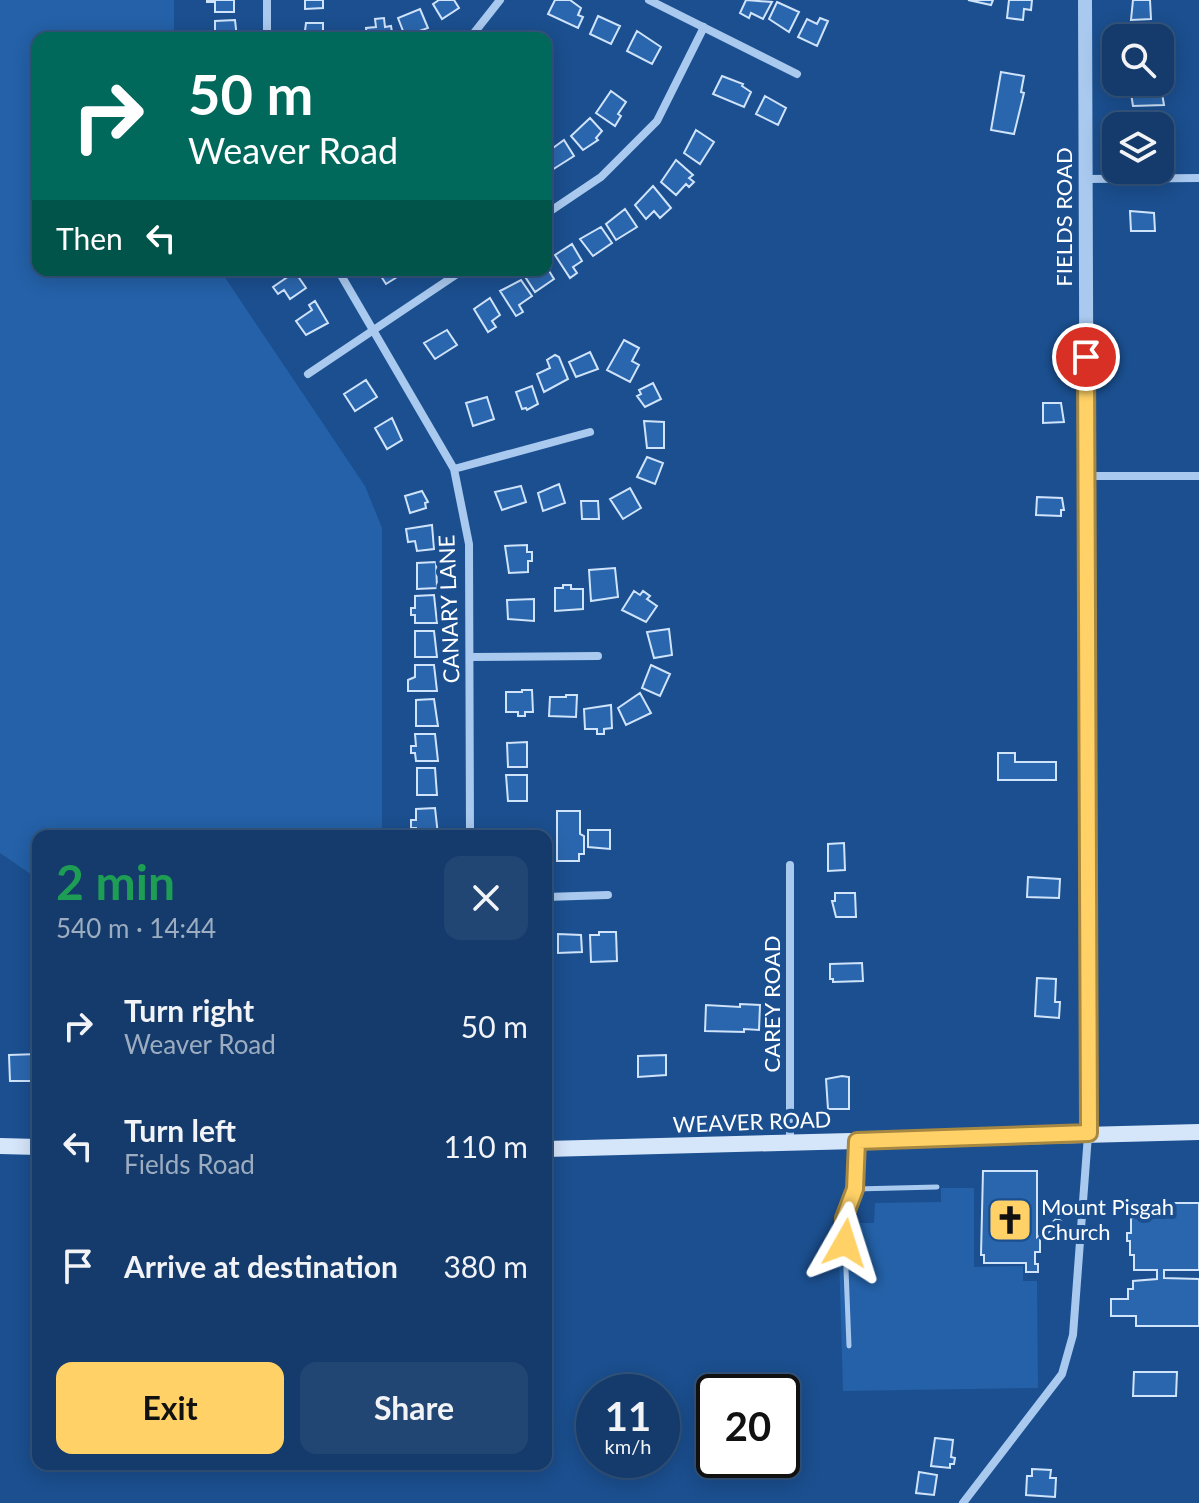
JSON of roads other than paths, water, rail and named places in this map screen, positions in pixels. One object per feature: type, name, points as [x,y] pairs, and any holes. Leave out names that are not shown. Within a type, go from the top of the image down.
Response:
[{"type":"main road","name":"WEAVER ROAD","points":[[552,1149],[1199,1132]]},
{"type":"main road","points":[[0,1146],[32,1147]]},
{"type":"street","points":[[267,0],[267,32]]},
{"type":"street","points":[[475,32],[500,0]]},
{"type":"street","points":[[649,0],[797,74]]},
{"type":"street","name":"FIELDS ROAD","points":[[963,1503],[1062,1374],[1073,1335],[1089,1133],[1085,0]]},
{"type":"street","points":[[552,210],[601,177],[657,121],[704,27]]},
{"type":"street","points":[[1086,179],[1199,178]]},
{"type":"street","name":"CANARY LANE","points":[[342,276],[454,469],[469,544],[470,830]]},
{"type":"street","points":[[308,374],[454,276]]},
{"type":"street","points":[[454,469],[590,432]]},
{"type":"street","points":[[1087,476],[1199,476]]},
{"type":"street","points":[[470,657],[598,656]]},
{"type":"street","name":"CAREY ROAD","points":[[790,865],[790,1143]]},
{"type":"street","points":[[552,897],[608,895]]},
{"type":"lane","points":[[849,1346],[844,1218],[855,1189],[857,1141]]},
{"type":"lane","points":[[855,1189],[937,1187]]},
{"type":"place","name":"Mount Pisgah Church","points":[[1010,1220]]}]
